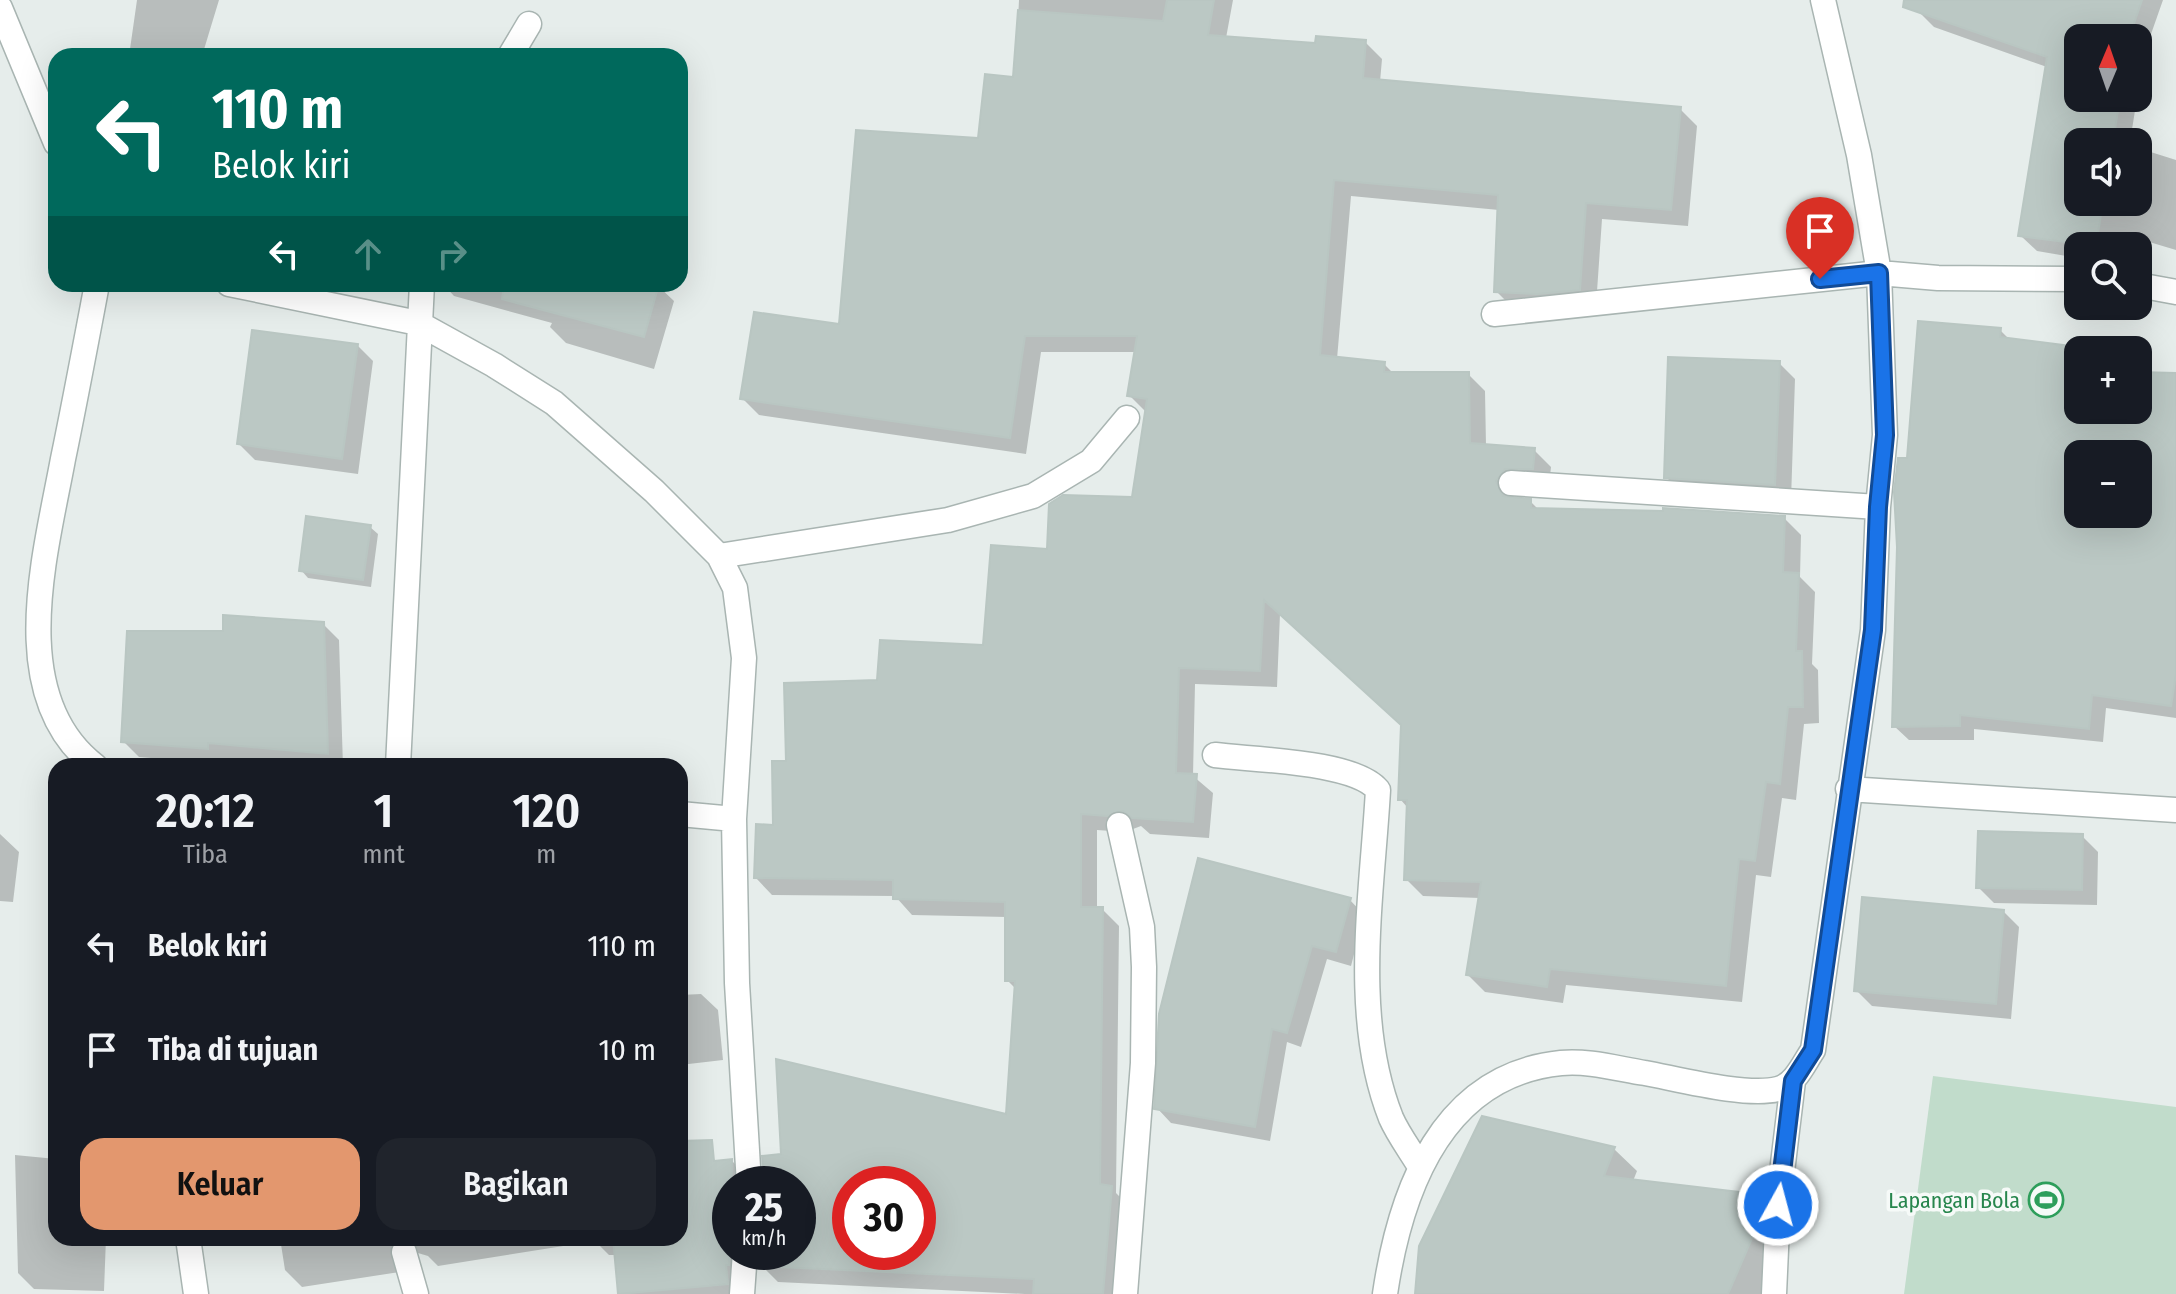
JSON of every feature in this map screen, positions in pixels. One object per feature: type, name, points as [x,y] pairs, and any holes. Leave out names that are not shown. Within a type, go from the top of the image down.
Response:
[{"type":"street","points":[[1774,1294],[1778,1205],[1793,1081],[1813,1050],[1873,630],[1878,507],[1885,435],[1879,273],[1859,155],[1823,0]]},
{"type":"street","points":[[0,8],[48,124]]},
{"type":"street","points":[[515,48],[529,24]]},
{"type":"street","points":[[1494,314],[1879,273],[1938,278],[2064,279]]},
{"type":"street","points":[[2152,288],[2176,292]]},
{"type":"street","points":[[88,758],[68,736],[50,700],[40,657],[37,597],[95,292]]},
{"type":"street","points":[[268,292],[418,323],[554,403],[654,491],[719,556],[735,588],[744,658],[734,819],[737,983],[748,1166]]},
{"type":"street","points":[[398,758],[421,292]]},
{"type":"street","points":[[719,556],[948,520],[1033,496],[1091,461],[1127,418]]},
{"type":"street","points":[[1511,483],[1878,507]]},
{"type":"street","points":[[1215,755],[1346,772],[1371,782],[1378,790],[1369,952],[1370,1032],[1392,1120],[1419,1165]]},
{"type":"street","points":[[1848,789],[2176,810]]},
{"type":"street","points":[[688,815],[734,819]]},
{"type":"street","points":[[1119,825],[1142,927],[1144,967],[1143,1063],[1125,1294]]},
{"type":"street","points":[[1385,1294],[1401,1215],[1419,1165],[1440,1132],[1488,1088],[1528,1069],[1564,1062],[1727,1088],[1778,1089],[1793,1081]]},
{"type":"street","points":[[189,1246],[196,1294]]},
{"type":"street","points":[[404,1252],[416,1294]]},
{"type":"street","points":[[742,1294],[744,1270]]},
{"type":"green space","name":"Lapangan Bola","points":[[1933,1076],[2176,1107],[2176,1294],[1904,1294]]},
{"type":"building","points":[[1167,0],[1214,0],[1208,35],[1315,43],[1316,36],[1366,40],[1363,78],[1681,107],[1671,210],[1586,203],[1580,290],[1537,294],[1494,292],[1498,195],[1334,180],[1320,355],[1385,362],[1384,372],[1469,372],[1470,443],[1535,448],[1533,469],[1505,469],[1496,481],[1503,496],[1531,499],[1531,508],[1663,511],[1663,508],[1785,516],[1783,572],[1799,573],[1796,651],[1802,651],[1803,707],[1788,707],[1780,784],[1766,782],[1755,861],[1739,859],[1726,986],[1550,969],[1547,987],[1466,975],[1481,882],[1404,880],[1407,800],[1398,800],[1401,725],[1264,600],[1260,671],[1179,668],[1176,773],[1197,774],[1193,822],[1132,818],[1123,811],[1107,816],[1081,814],[1081,907],[1103,907],[1100,1184],[1112,1186],[1103,1294],[1033,1294],[1034,1279],[844,1270],[936,1270],[936,1166],[832,1166],[832,1269],[816,1269],[816,1166],[763,1166],[762,1156],[781,1154],[776,1059],[1006,1114],[1015,981],[1005,981],[1005,902],[893,899],[893,880],[754,878],[756,824],[773,825],[772,761],[786,761],[784,683],[877,680],[880,640],[983,645],[991,545],[1047,549],[1049,504],[1063,495],[1132,497],[1147,399],[1127,396],[1137,336],[1025,336],[1010,438],[740,399],[754,312],[839,324],[856,130],[978,138],[985,74],[1013,77],[1018,10],[1163,21]]},
{"type":"building","points":[[1904,0],[2142,0],[2134,24],[2064,24],[2064,112],[2118,112],[2115,128],[2064,128],[2064,216],[2101,216],[2098,232],[2064,232],[2064,242],[2018,236],[2047,57],[1903,7]]},
{"type":"building","points":[[503,292],[657,292],[644,337],[502,299]]},
{"type":"building","points":[[1918,321],[2001,328],[2000,337],[2064,345],[2064,424],[2152,424],[2152,372],[2176,373],[2176,674],[2171,706],[2092,695],[2089,729],[1960,715],[1960,726],[1892,727],[1897,547],[1894,492],[1898,458],[1907,458]]},
{"type":"building","points":[[252,330],[358,344],[342,459],[237,444]]},
{"type":"building","points":[[1668,357],[1780,361],[1775,485],[1664,478]]},
{"type":"building","points":[[306,516],[371,525],[363,580],[299,571]]},
{"type":"building","points":[[223,615],[324,622],[328,754],[208,743],[208,749],[121,742],[127,631],[223,631]]},
{"type":"building","points":[[1978,831],[2083,834],[2082,890],[1976,888]]},
{"type":"building","points":[[1198,858],[1351,898],[1336,952],[1312,946],[1287,1033],[1272,1029],[1255,1127],[1154,1109],[1159,1014]]},
{"type":"building","points":[[1862,897],[2004,910],[1996,1004],[1854,991]]},
{"type":"building","points":[[1482,1116],[1615,1147],[1604,1176],[1764,1195],[1763,1213],[1728,1294],[1415,1294],[1419,1246]]},
{"type":"building","points":[[712,1140],[714,1161],[732,1159],[732,1166],[712,1166],[712,1270],[727,1270],[728,1284],[618,1294],[614,1246],[688,1246],[688,1141]]},
{"type":"place","name":"Lapangan Bola","points":[[2046,1200]]},
{"type":"route","points":[[1778,1205],[1793,1081],[1813,1050],[1836,902],[1848,789],[1873,630],[1878,507],[1885,435],[1879,273],[1820,279]]}]
